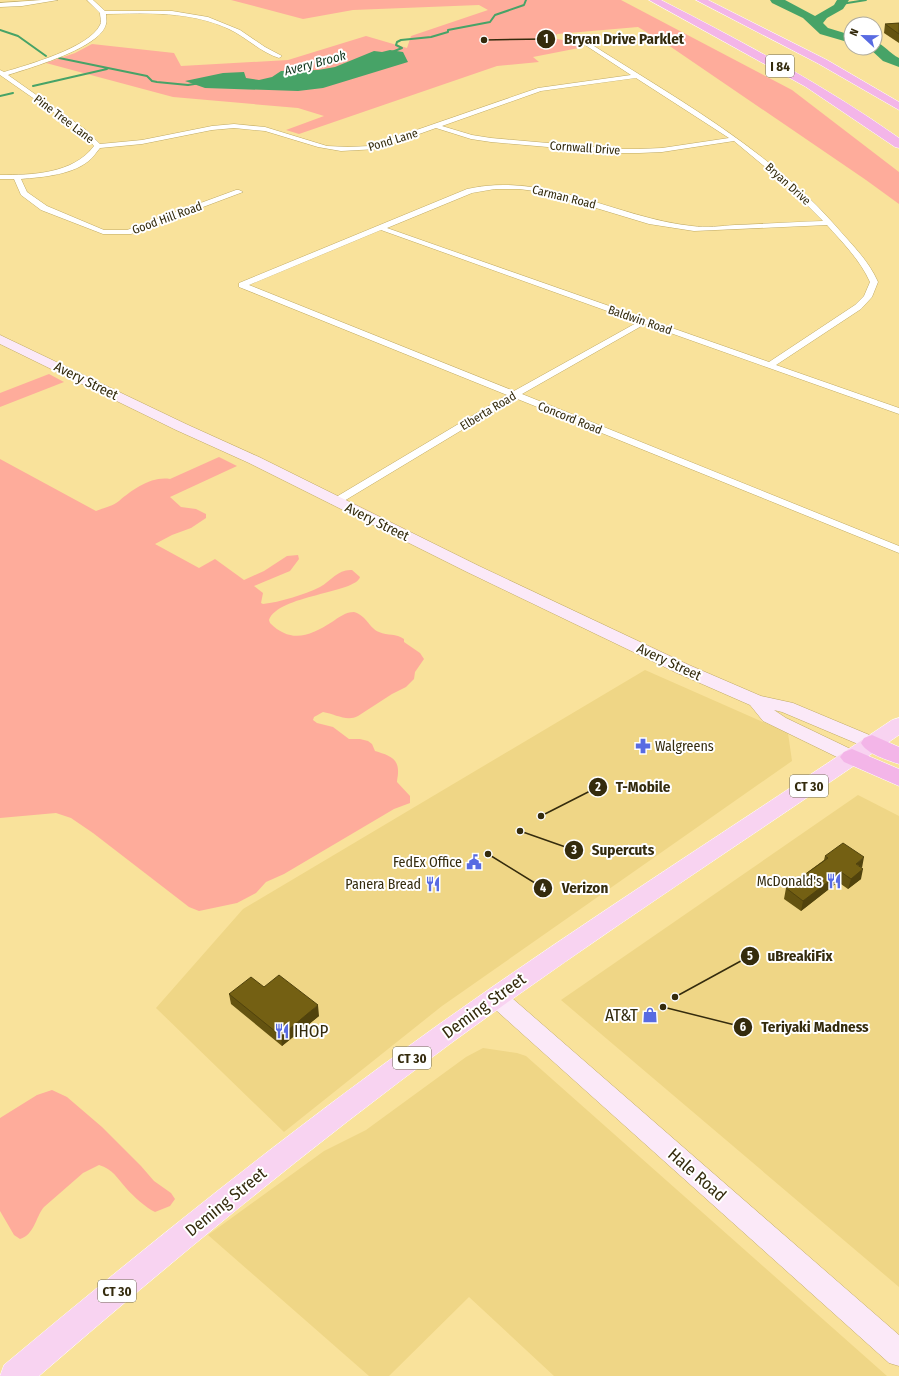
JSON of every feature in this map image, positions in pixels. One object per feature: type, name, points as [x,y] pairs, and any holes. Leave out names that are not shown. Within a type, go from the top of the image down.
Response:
[{"type":"highway","name":"I 84","points":[[654,0],[793,74],[899,144]]},
{"type":"highway","points":[[667,0],[794,66],[845,96],[899,133]]},
{"type":"highway","points":[[701,0],[823,62],[899,107]]},
{"type":"highway","name":"I 84","points":[[714,0],[809,47],[899,97]]},
{"type":"highway","points":[[872,743],[899,756]]},
{"type":"highway","points":[[852,757],[899,778]]},
{"type":"main road","name":"Avery Street","points":[[0,339],[181,427],[254,460],[473,570],[683,669],[756,701],[787,707],[872,743]]},
{"type":"main road","name":"Avery Street","points":[[756,701],[770,717],[852,757]]},
{"type":"main road","name":"Deming Street","points":[[15,1376],[102,1302],[290,1152],[496,997],[899,725]]},
{"type":"main road","name":"Hale Road","points":[[496,997],[899,1353]]},
{"type":"street","points":[[0,5],[55,0]]},
{"type":"street","points":[[1,73],[64,54],[85,43],[97,34],[104,22],[103,13],[90,0]]},
{"type":"street","points":[[103,13],[141,11],[166,12],[208,19],[238,31],[266,51],[279,56]]},
{"type":"street","name":"Bryan Drive","points":[[567,37],[581,40],[735,139],[791,184],[857,254],[869,271],[874,282],[868,297],[858,307],[770,365]]},
{"type":"street","name":"Pine Tree Lane","points":[[0,177],[17,178],[47,173],[74,166],[89,157],[98,146],[84,131],[1,73]]},
{"type":"street","name":"Pond Lane","points":[[98,146],[156,139],[208,128],[246,126],[284,134],[320,146],[339,150],[358,150],[377,147],[540,89],[637,76]]},
{"type":"street","name":"Cornwall Drive","points":[[435,126],[471,137],[491,140],[616,151],[662,150],[735,139]]},
{"type":"street","name":"Good Hill Road","points":[[17,178],[24,193],[44,208],[103,232],[128,232],[240,192]]},
{"type":"street","name":"Carman Road","points":[[242,285],[470,191],[501,187],[519,187],[544,190],[652,222],[694,229],[829,223]]},
{"type":"street","name":"Baldwin Road","points":[[381,228],[643,322],[899,411]]},
{"type":"street","name":"Concord Road","points":[[242,285],[899,550]]},
{"type":"street","name":"Elberta Road","points":[[335,502],[514,395],[643,322]]},
{"type":"shaded area","points":[[231,0],[621,0],[792,90],[899,172],[899,204],[671,47],[638,27],[557,34],[555,37],[557,39],[574,42],[584,47],[533,57],[539,62],[497,66],[299,134],[286,130],[324,116],[298,108],[173,97],[46,63],[75,53],[92,44],[174,53],[181,66],[288,60],[366,36],[407,48],[411,36],[488,10],[479,5],[353,10],[303,19]]},
{"type":"shaded area","points":[[390,50],[403,52],[408,62],[323,88],[298,91],[205,88],[185,81],[223,73],[244,72],[246,78],[259,80],[272,77],[281,71],[318,70],[335,67],[374,51],[382,52]]},
{"type":"shaded area","points":[[49,374],[64,382],[0,407],[0,393]]},
{"type":"shaded area","points":[[219,457],[237,466],[170,497],[181,507],[196,509],[206,514],[206,518],[191,528],[172,535],[155,544],[199,568],[215,559],[244,580],[264,571],[287,556],[298,555],[299,559],[290,571],[254,586],[263,593],[261,603],[263,604],[284,600],[307,593],[320,587],[339,573],[352,570],[360,577],[355,582],[345,587],[286,605],[275,612],[269,620],[270,623],[285,634],[301,636],[324,627],[343,615],[354,612],[362,616],[379,632],[398,636],[404,639],[404,642],[420,653],[424,659],[415,672],[414,679],[406,687],[392,694],[358,716],[354,718],[345,718],[323,712],[314,717],[313,720],[317,723],[333,727],[349,739],[368,741],[372,744],[375,751],[394,760],[397,763],[398,768],[397,782],[410,796],[410,803],[394,809],[284,874],[266,882],[256,893],[237,903],[199,911],[189,907],[93,833],[71,818],[56,813],[0,818],[0,459],[96,511],[114,504],[142,485],[156,480],[170,479]]},
{"type":"shaded area","points":[[645,670],[788,733],[792,761],[442,1006],[284,1132],[156,1008],[243,909]]},
{"type":"shaded area","points":[[858,795],[899,816],[899,1287],[561,1000]]},
{"type":"shaded area","points":[[483,1048],[517,1053],[526,1056],[887,1376],[554,1376],[469,1297],[389,1376],[369,1376],[208,1235],[324,1151],[366,1130],[466,1057]]},
{"type":"shaded area","points":[[52,1090],[67,1097],[102,1127],[154,1181],[171,1193],[175,1199],[170,1206],[155,1212],[151,1210],[132,1195],[111,1171],[99,1165],[83,1173],[44,1207],[32,1230],[25,1237],[20,1239],[14,1235],[0,1211],[0,1118],[37,1095]]},
{"type":"building","points":[[899,23],[899,34],[885,24]]},
{"type":"building","points":[[843,843],[864,857],[856,864],[863,869],[851,879],[841,872],[803,901],[786,888],[828,858],[825,856]]},
{"type":"building","name":"IHOP","points":[[279,975],[318,1005],[281,1036],[229,994],[251,977],[264,987]]},
{"type":"waterway","name":"Avery Brook","points":[[392,52],[402,48],[396,45],[397,42],[401,40],[431,37],[448,32],[448,30],[490,22],[495,15],[524,5],[526,0]]},
{"type":"waterway","points":[[776,0],[807,15],[824,31],[843,37]]},
{"type":"waterway","points":[[817,23],[822,15],[835,10],[841,5],[843,0]]},
{"type":"waterway","points":[[841,4],[866,0]]},
{"type":"waterway","name":"Avery Brook","points":[[0,30],[18,36],[46,56]]},
{"type":"waterway","points":[[883,53],[888,58],[899,63]]},
{"type":"waterway","name":"Avery Brook","points":[[59,58],[147,76],[152,81],[157,82],[188,85],[201,83]]},
{"type":"waterway","points":[[33,86],[107,69]]},
{"type":"waterway","points":[[0,96],[13,93]]},
{"type":"place","name":"Bryan Drive Parklet","points":[[484,40]]},
{"type":"place","name":"Walgreens","points":[[643,746]]},
{"type":"place","name":"T-Mobile","points":[[541,816]]},
{"type":"place","name":"Supercuts","points":[[520,831]]},
{"type":"place","name":"Verizon","points":[[488,854]]},
{"type":"place","name":"FedEx Office","points":[[474,862]]},
{"type":"place","name":"McDonald's","points":[[834,881]]},
{"type":"place","name":"Panera Bread","points":[[433,884]]},
{"type":"place","name":"uBreakiFix","points":[[675,997]]},
{"type":"place","name":"Teriyaki Madness","points":[[663,1007]]},
{"type":"place","name":"AT&T","points":[[650,1015]]},
{"type":"place","name":"IHOP","points":[[282,1031]]}]
